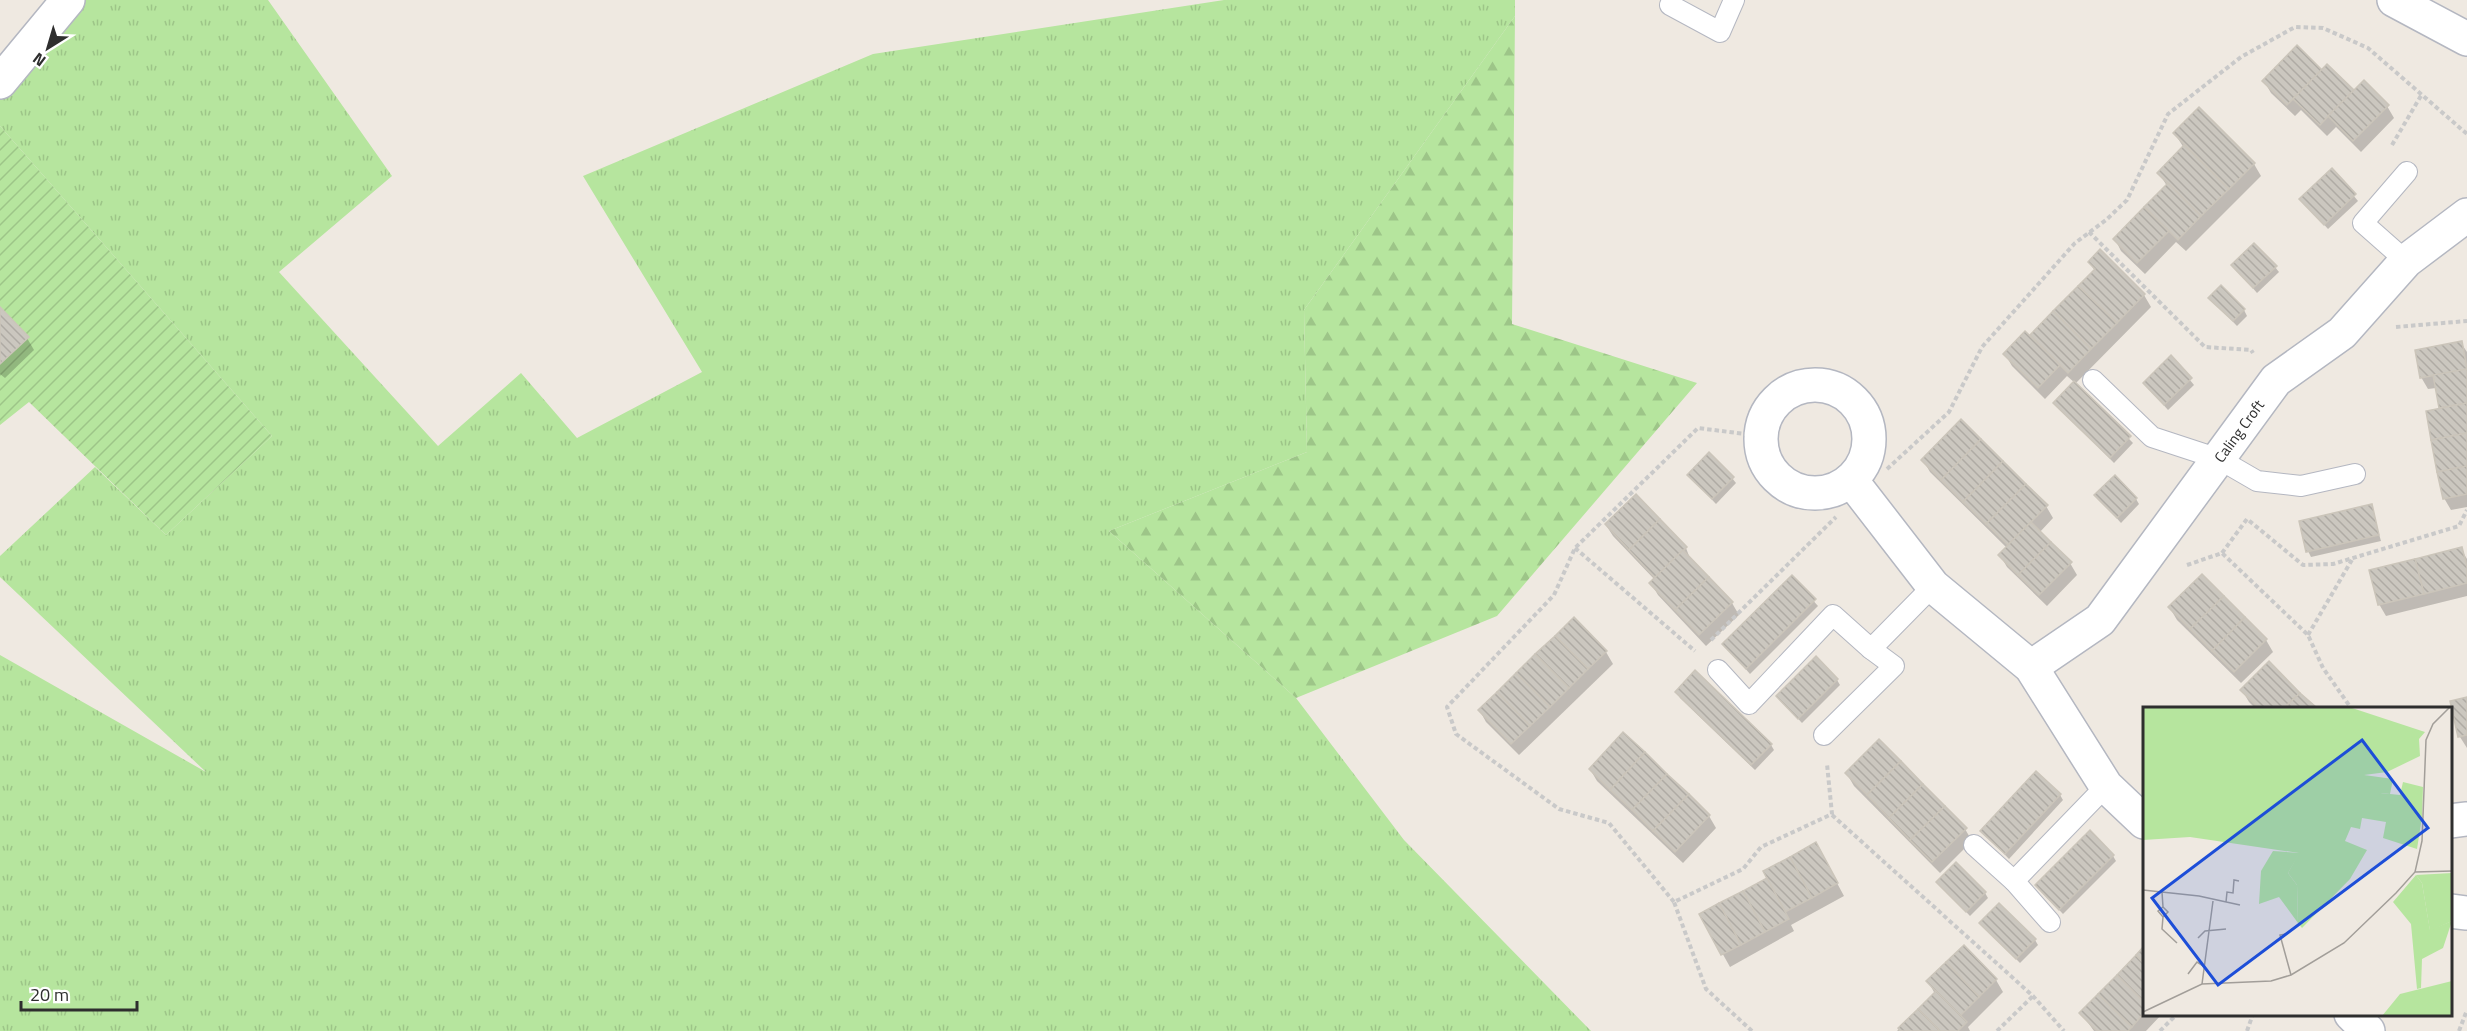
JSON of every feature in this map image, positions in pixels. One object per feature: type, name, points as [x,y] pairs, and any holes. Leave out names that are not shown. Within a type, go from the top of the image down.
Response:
[{"type":"street","points":[[0,82],[68,0]]},
{"type":"street","points":[[2394,0],[2467,39]]},
{"type":"street","name":"Caling Croft","points":[[2031,667],[2100,620],[2276,380],[2342,333],[2406,261],[2466,220]]},
{"type":"street","points":[[1817,384],[1836,388],[1849,396],[1862,410],[1869,428],[1869,447],[1856,487],[1816,493],[1803,492],[1786,484],[1772,472],[1763,455],[1761,436],[1765,417],[1776,401],[1791,390],[1817,384]]},
{"type":"street","points":[[1856,487],[1933,586],[2031,667],[2106,786],[2143,820]]},
{"type":"street","points":[[2452,822],[2467,819]]},
{"type":"street","points":[[2452,911],[2467,913]]},
{"type":"lane","points":[[1670,5],[1720,32],[1734,0]]},
{"type":"lane","points":[[2406,261],[2363,223],[2407,172]]},
{"type":"lane","points":[[2093,380],[2152,436],[2219,459],[2257,481],[2301,486],[2355,474]]},
{"type":"lane","points":[[1871,649],[1933,586]]},
{"type":"lane","points":[[1718,670],[1749,704],[1833,615],[1894,666],[1824,735]]},
{"type":"lane","points":[[2014,881],[2106,786]]},
{"type":"lane","points":[[1974,845],[2014,881],[2050,922]]},
{"type":"path","points":[[1698,654],[1856,487],[1949,412],[1982,347],[2075,243],[2127,200],[2168,114],[2241,57],[2295,27],[2323,28],[2368,48],[2467,134]]},
{"type":"path","points":[[2407,172],[2385,156],[2422,94]]},
{"type":"path","points":[[2090,232],[2205,347],[2251,350],[2276,380]]},
{"type":"path","points":[[2342,333],[2467,321]]},
{"type":"path","points":[[1752,1031],[1706,989],[1674,902],[1609,823],[1559,809],[1456,734],[1447,706],[1554,595],[1575,548],[1698,428],[1761,436]]},
{"type":"path","points":[[2146,557],[2164,573],[2222,553],[2247,519],[2303,565],[2333,564],[2459,526],[2467,510]]},
{"type":"path","points":[[1575,548],[1718,670]]},
{"type":"path","points":[[2222,553],[2308,635],[2323,668],[2350,707]]},
{"type":"path","points":[[2308,635],[2353,557]]},
{"type":"path","points":[[1824,735],[1832,814],[2032,996],[2064,1031]]},
{"type":"path","points":[[1674,902],[1743,869],[1761,847],[1832,814]]},
{"type":"path","points":[[1997,1031],[2032,996]]},
{"type":"path","points":[[2459,1031],[2467,1010]]},
{"type":"path","points":[[2160,1031],[2174,1016]]},
{"type":"path","points":[[2247,1031],[2252,1016]]},
{"type":"green space","points":[[84,0],[268,0],[392,176],[279,272],[438,446],[521,373],[577,438],[702,372],[583,176],[873,54],[1224,0],[1515,0],[1515,16],[1304,310],[1307,452],[1109,531],[1296,698],[1404,840],[1591,1031],[0,1031],[0,655],[206,772],[0,577],[0,556],[95,467],[166,535],[272,436],[0,126],[0,97]]},
{"type":"green space","points":[[1515,16],[1512,324],[1697,383],[1497,616],[1296,698],[1109,531],[1307,452],[1304,310]]},
{"type":"green space","points":[[0,126],[272,436],[166,535],[29,402],[0,425],[0,364],[28,337],[0,307]]},
{"type":"building","points":[[2297,45],[2322,70],[2287,105],[2262,81]]},
{"type":"building","points":[[2327,64],[2354,90],[2320,125],[2293,99]]},
{"type":"building","points":[[2364,80],[2389,105],[2353,141],[2328,116]]},
{"type":"building","points":[[2199,107],[2255,163],[2229,189],[2173,133]]},
{"type":"building","points":[[2184,145],[2229,189],[2201,216],[2157,173]]},
{"type":"building","points":[[2332,168],[2356,194],[2324,225],[2299,199]]},
{"type":"building","points":[[2168,183],[2201,216],[2178,240],[2144,207]]},
{"type":"building","points":[[2144,207],[2169,231],[2137,263],[2113,239]]},
{"type":"building","points":[[2254,243],[2277,266],[2253,288],[2231,265]]},
{"type":"building","points":[[2100,249],[2145,294],[2117,323],[2078,286],[2095,269],[2088,262]]},
{"type":"building","points":[[2221,285],[2245,309],[2233,321],[2208,298]]},
{"type":"building","points":[[2078,286],[2117,323],[2091,349],[2053,311]]},
{"type":"building","points":[[0,307],[29,337],[0,364]]},
{"type":"building","points":[[2053,311],[2091,349],[2068,373],[2030,335]]},
{"type":"building","points":[[2025,331],[2060,365],[2038,388],[2003,354]]},
{"type":"building","points":[[2462,341],[2467,369],[2420,378],[2415,350]]},
{"type":"building","points":[[2171,355],[2192,378],[2164,405],[2143,383]]},
{"type":"building","points":[[2467,369],[2467,403],[2439,408],[2433,375]]},
{"type":"building","points":[[2074,381],[2131,436],[2110,458],[2053,403]]},
{"type":"building","points":[[2467,403],[2467,433],[2431,440],[2426,411]]},
{"type":"building","points":[[1961,419],[1981,439],[1941,480],[1921,460]]},
{"type":"building","points":[[2467,433],[2467,466],[2437,472],[2431,440]]},
{"type":"building","points":[[1981,439],[2003,461],[1963,502],[1941,480]]},
{"type":"building","points":[[1709,452],[1734,477],[1712,499],[1687,475]]},
{"type":"building","points":[[2003,461],[2026,484],[1986,524],[1963,502]]},
{"type":"building","points":[[2467,466],[2467,494],[2443,499],[2437,472]]},
{"type":"building","points":[[2115,475],[2137,498],[2117,518],[2094,495]]},
{"type":"building","points":[[2026,484],[2048,505],[2008,545],[1986,524]]},
{"type":"building","points":[[1636,494],[1660,519],[1629,550],[1605,524]]},
{"type":"building","points":[[2372,504],[2379,535],[2306,552],[2299,521]]},
{"type":"building","points":[[1660,519],[1687,547],[1655,578],[1629,550]]},
{"type":"building","points":[[2031,522],[2051,542],[2018,575],[1998,555]]},
{"type":"building","points":[[2051,542],[2072,562],[2039,595],[2018,575]]},
{"type":"building","points":[[2462,547],[2467,567],[2467,583],[2424,594],[2415,559]]},
{"type":"building","points":[[1683,550],[1709,577],[1675,610],[1649,583]]},
{"type":"building","points":[[2415,559],[2424,594],[2378,605],[2369,570]]},
{"type":"building","points":[[2202,574],[2224,596],[2190,629],[2168,607]]},
{"type":"building","points":[[1792,575],[1816,599],[1746,669],[1722,644]]},
{"type":"building","points":[[1709,577],[1733,602],[1699,635],[1675,610]]},
{"type":"building","points":[[2224,596],[2245,617],[2212,651],[2190,629]]},
{"type":"building","points":[[1574,617],[1607,651],[1588,669],[1555,636]]},
{"type":"building","points":[[2245,617],[2267,639],[2234,672],[2212,651]]},
{"type":"building","points":[[1555,636],[1588,669],[1569,688],[1535,654]]},
{"type":"building","points":[[1535,654],[1569,688],[1550,707],[1516,673]]},
{"type":"building","points":[[1816,656],[1838,679],[1798,719],[1776,696]]},
{"type":"building","points":[[2269,661],[2300,693],[2285,707],[2258,707],[2240,690]]},
{"type":"building","points":[[1695,670],[1772,744],[1751,765],[1675,692]]},
{"type":"building","points":[[1516,673],[1550,707],[1530,726],[1497,692]]},
{"type":"building","points":[[1497,692],[1530,726],[1511,744],[1478,710]]},
{"type":"building","points":[[2300,693],[2316,707],[2285,707]]},
{"type":"building","points":[[2467,697],[2467,735],[2458,737],[2450,701]]},
{"type":"building","points":[[1623,732],[1645,752],[1610,790],[1589,769]]},
{"type":"building","points":[[1879,739],[1901,761],[1867,795],[1845,773]]},
{"type":"building","points":[[1645,752],[1667,774],[1632,810],[1610,790]]},
{"type":"building","points":[[1901,761],[1923,784],[1889,818],[1867,795]]},
{"type":"building","points":[[2036,771],[2061,794],[2005,854],[1980,831]]},
{"type":"building","points":[[1667,774],[1689,794],[1653,831],[1632,810]]},
{"type":"building","points":[[1923,784],[1945,806],[1910,840],[1889,818]]},
{"type":"building","points":[[1689,794],[1710,815],[1675,852],[1653,831]]},
{"type":"building","points":[[1945,806],[1967,828],[1932,862],[1910,840]]},
{"type":"building","points":[[2090,830],[2114,855],[2059,910],[2035,885]]},
{"type":"building","points":[[1816,842],[1838,883],[1812,898],[1790,857]]},
{"type":"building","points":[[1790,857],[1812,898],[1785,912],[1763,871]]},
{"type":"building","points":[[1956,862],[1986,892],[1966,912],[1936,882]]},
{"type":"building","points":[[1767,878],[1789,919],[1765,932],[1743,891]]},
{"type":"building","points":[[1743,891],[1765,932],[1741,945],[1719,903]]},
{"type":"building","points":[[1719,903],[1741,945],[1721,955],[1699,914]]},
{"type":"building","points":[[1999,903],[2036,939],[2016,959],[1979,923]]},
{"type":"building","points":[[1964,945],[1997,979],[1979,997],[1946,962]]},
{"type":"building","points":[[2143,947],[2143,963],[2136,955]]},
{"type":"building","points":[[2136,955],[2143,963],[2143,1001],[2117,975]]},
{"type":"building","points":[[1946,962],[1979,997],[1960,1016],[1926,981]]},
{"type":"building","points":[[2117,975],[2143,1001],[2143,1014],[2132,1027],[2098,994]]},
{"type":"building","points":[[1936,991],[1967,1022],[1958,1031],[1940,1031],[1918,1009]]},
{"type":"building","points":[[2098,994],[2132,1027],[2128,1031],[2097,1031],[2079,1013]]},
{"type":"building","points":[[1918,1009],[1940,1031],[1900,1031],[1898,1028]]}]
